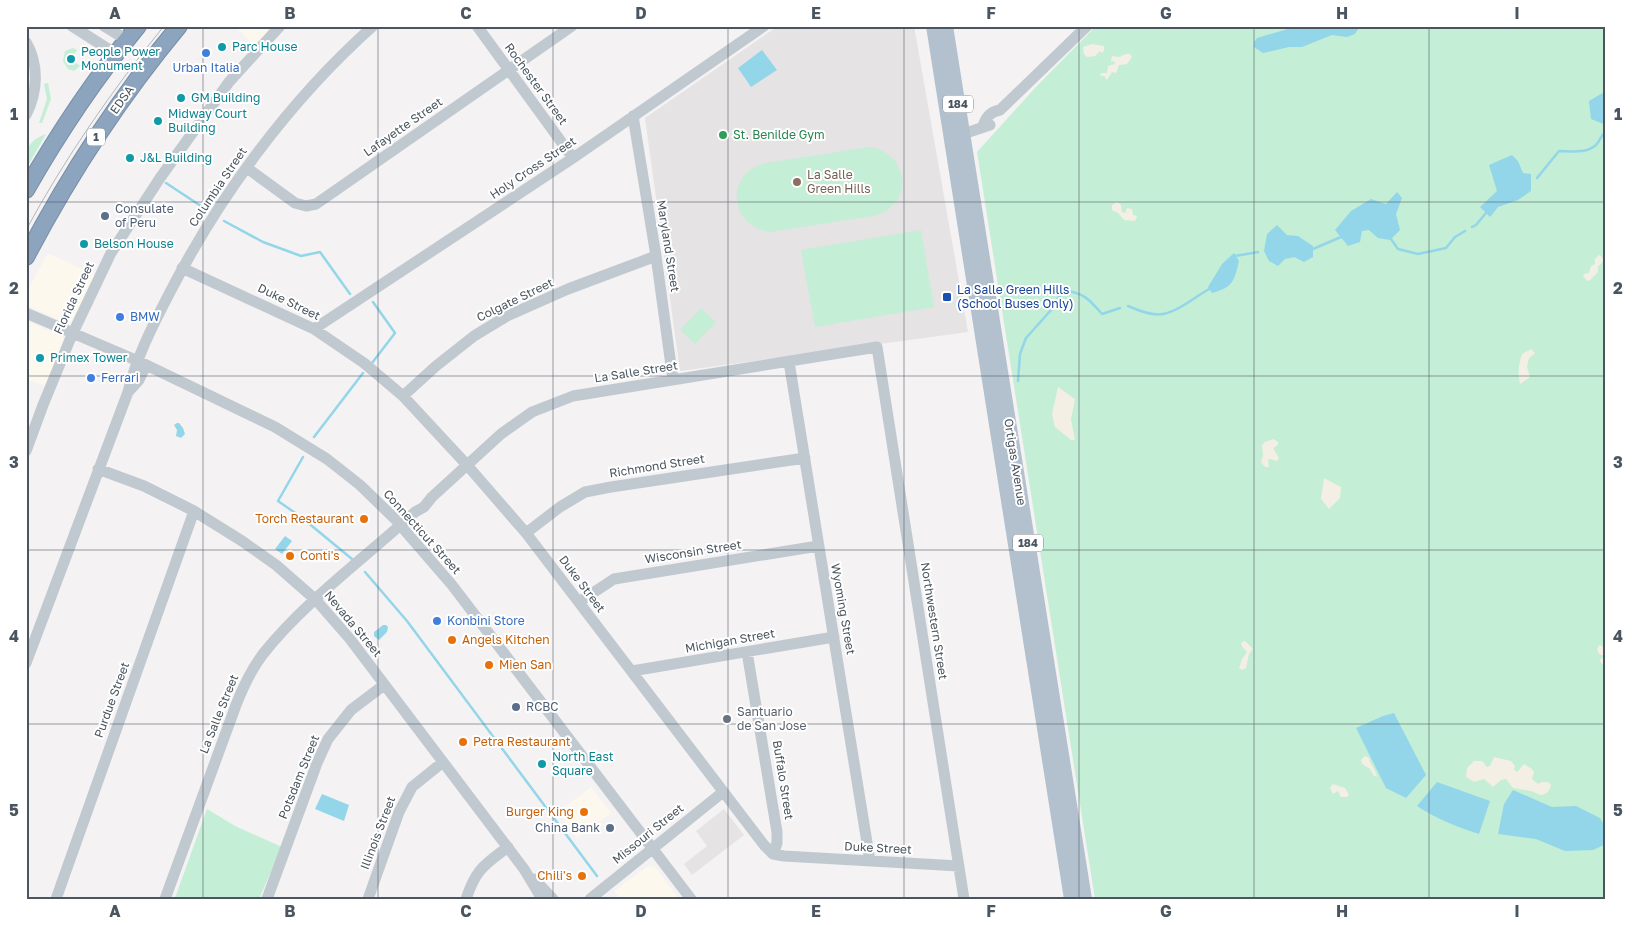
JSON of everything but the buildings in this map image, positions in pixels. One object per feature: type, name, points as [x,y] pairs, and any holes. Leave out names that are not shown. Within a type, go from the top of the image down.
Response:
[{"type":"highway","points":[[26,190],[76,109],[138,26]]},
{"type":"highway","name":"EDSA","points":[[26,257],[95,139],[179,26]]},
{"type":"main road","name":"Ortigas Avenue","points":[[933,26],[1071,899]]},
{"type":"main road","name":"Ortigas Avenue","points":[[946,26],[1085,899]]},
{"type":"street","points":[[72,26],[116,54]]},
{"type":"street","points":[[104,26],[127,40]]},
{"type":"street","name":"Florida Street","points":[[26,452],[73,332],[111,253],[160,178],[229,82],[280,26]]},
{"type":"street","name":"Columbia Street","points":[[26,663],[132,377],[142,363],[160,312],[182,268],[215,212],[283,120],[331,67],[373,26]]},
{"type":"street","name":"Rochester Street","points":[[477,26],[573,158]]},
{"type":"street","name":"Lafayette Street","points":[[247,168],[295,203],[306,206],[316,204],[572,26]]},
{"type":"street","name":"Holy Cross Street","points":[[314,329],[573,158],[764,26]]},
{"type":"street","points":[[963,134],[990,125],[998,117],[1000,110],[1081,29]]},
{"type":"street","points":[[26,42],[34,60],[35,72],[32,101],[26,115]]},
{"type":"street","name":"Maryland Street","points":[[633,116],[656,256],[673,380]]},
{"type":"street","name":"Colgate Street","points":[[403,396],[436,366],[474,336],[507,316],[568,289],[656,256]]},
{"type":"street","name":"Duke Street","points":[[182,268],[314,329],[364,363],[403,396],[467,465],[526,533],[723,792],[773,854],[959,866]]},
{"type":"street","name":"Connecticut Street","points":[[26,313],[73,332],[243,410],[308,447],[360,485],[400,525],[452,585],[691,899]]},
{"type":"street","name":"La Salle Street","points":[[165,899],[236,705],[248,678],[269,648],[316,600],[415,512],[424,507],[432,497],[501,434],[532,412],[573,396],[877,347]]},
{"type":"street","name":"Northwestern Street","points":[[877,347],[964,899]]},
{"type":"street","name":"Wyoming Street","points":[[789,362],[870,861]]},
{"type":"street","name":"Richmond Street","points":[[526,533],[560,507],[585,492],[804,458]]},
{"type":"street","name":"Nevada Street","points":[[98,468],[144,486],[194,511],[276,565],[316,600],[350,640],[444,762],[524,869],[542,899]]},
{"type":"street","name":"Purdue Street","points":[[56,899],[194,511]]},
{"type":"street","name":"Wisconsin Street","points":[[578,602],[614,579],[818,546]]},
{"type":"street","name":"Michigan Street","points":[[632,671],[834,637]]},
{"type":"street","name":"Buffalo Street","points":[[747,652],[777,832],[777,843],[773,854]]},
{"type":"street","name":"Potsdam Street","points":[[267,899],[317,763],[328,739],[351,710],[384,685]]},
{"type":"street","name":"Illinois Street","points":[[368,899],[399,812],[412,787],[444,762]]},
{"type":"street","name":"Missouri Street","points":[[590,899],[723,792]]},
{"type":"street","points":[[466,899],[476,873],[508,847]]},
{"type":"street","name":"Nevada Street","points":[[524,869],[553,899]]},
{"type":"shaded area","points":[[234,26],[274,26],[256,47]]},
{"type":"shaded area","name":"La Salle Green Hills","points":[[778,26],[914,26],[968,332],[680,371],[645,118]]},
{"type":"shaded area","points":[[48,253],[97,276],[71,325],[26,305],[26,293]]},
{"type":"shaded area","name":"Primex Tower","points":[[26,321],[63,337],[65,341],[46,386],[26,379]]},
{"type":"shaded area","name":"Burger King","points":[[591,787],[611,813],[577,838],[558,812]]},
{"type":"shaded area","points":[[724,809],[744,835],[692,875],[684,864],[707,846],[696,831]]},
{"type":"shaded area","points":[[648,866],[655,867],[679,899],[617,899],[618,897],[614,891]]},
{"type":"green space","points":[[1096,26],[1606,26],[1606,899],[1095,899],[977,152],[1035,88]]},
{"type":"green space","points":[[73,48],[77,50],[74,54],[68,54],[65,61],[68,65],[76,63],[80,66],[74,71],[68,69],[63,61],[65,51]]},
{"type":"green space","points":[[48,83],[51,99],[42,123],[39,123],[47,99],[44,84]]},
{"type":"green space","points":[[46,134],[26,169],[26,156],[31,143]]},
{"type":"green space","points":[[870,147],[884,152],[894,159],[900,169],[902,180],[901,192],[896,202],[886,210],[873,216],[770,232],[756,228],[746,220],[739,210],[738,188],[743,177],[753,169],[766,163]]},
{"type":"green space","points":[[921,230],[934,307],[815,327],[801,250]]},
{"type":"green space","points":[[701,308],[716,322],[695,344],[680,330]]},
{"type":"green space","points":[[207,809],[235,826],[282,847],[259,899],[175,898]]},
{"type":"sand","points":[[1092,44],[1104,46],[1104,51],[1102,53],[1100,51],[1095,56],[1087,57],[1084,54],[1083,47]]},
{"type":"sand","points":[[1130,54],[1132,57],[1127,64],[1119,65],[1116,73],[1112,72],[1107,80],[1104,76],[1100,76],[1101,73],[1107,73],[1108,66],[1115,64],[1115,62],[1111,61],[1112,56],[1119,57]]},
{"type":"sand","points":[[1117,202],[1121,205],[1122,212],[1125,213],[1127,208],[1132,209],[1133,215],[1137,216],[1135,221],[1124,220],[1118,213],[1112,210],[1112,205]]},
{"type":"sand","points":[[1599,255],[1603,261],[1598,267],[1598,272],[1587,281],[1583,276],[1589,273],[1591,266],[1595,264],[1595,259]]},
{"type":"sand","points":[[1531,349],[1535,353],[1529,358],[1527,367],[1530,377],[1520,384],[1519,369],[1522,354]]},
{"type":"sand","points":[[1058,387],[1075,399],[1071,419],[1075,440],[1071,440],[1055,427],[1052,414]]},
{"type":"sand","points":[[1273,439],[1278,442],[1278,445],[1273,448],[1279,458],[1277,461],[1268,460],[1269,467],[1265,467],[1261,462],[1263,455],[1262,445]]},
{"type":"sand","points":[[1324,478],[1341,487],[1340,498],[1329,509],[1321,499]]},
{"type":"sand","points":[[1245,641],[1253,649],[1249,654],[1246,668],[1242,670],[1239,668],[1247,652],[1241,645]]},
{"type":"sand","points":[[1606,641],[1605,665],[1600,660],[1605,655],[1600,655],[1597,650],[1599,645],[1605,647]]},
{"type":"sand","points":[[1365,756],[1369,758],[1377,777],[1362,764],[1361,760]]},
{"type":"sand","points":[[1494,757],[1511,761],[1515,766],[1514,770],[1517,772],[1524,764],[1532,769],[1534,772],[1532,779],[1538,784],[1548,782],[1551,785],[1549,791],[1541,795],[1513,788],[1506,779],[1501,780],[1493,787],[1484,779],[1474,782],[1466,777],[1467,768],[1474,761],[1482,761],[1487,767],[1490,766]]},
{"type":"sand","points":[[1333,784],[1345,788],[1349,795],[1341,797],[1338,791],[1333,794],[1330,788]]},
{"type":"water","points":[[1360,26],[1355,34],[1347,37],[1332,35],[1302,47],[1289,47],[1263,53],[1254,47],[1254,42],[1257,38],[1291,28]]},
{"type":"water","points":[[762,50],[777,70],[751,87],[738,68]]},
{"type":"water","points":[[1606,91],[1606,125],[1591,119],[1589,101]]},
{"type":"water","points":[[1512,155],[1518,161],[1523,173],[1531,174],[1531,191],[1518,200],[1498,207],[1490,217],[1480,207],[1497,191],[1489,165]]},
{"type":"water","points":[[1397,192],[1402,198],[1396,214],[1400,230],[1390,240],[1378,238],[1369,230],[1362,231],[1360,242],[1348,246],[1335,230],[1351,211],[1371,199],[1386,204]]},
{"type":"water","points":[[1277,225],[1287,235],[1298,236],[1313,246],[1313,257],[1304,262],[1294,257],[1285,259],[1278,266],[1269,261],[1264,251],[1267,234]]},
{"type":"water","points":[[1234,253],[1239,261],[1232,283],[1212,293],[1208,287],[1222,264]]},
{"type":"water","points":[[177,423],[183,428],[185,434],[181,438],[176,436],[177,430],[174,425]]},
{"type":"water","points":[[285,536],[292,541],[282,554],[275,549]]},
{"type":"water","points":[[383,625],[388,627],[387,632],[379,640],[374,636],[374,632]]},
{"type":"water","points":[[1394,713],[1426,775],[1406,798],[1386,788],[1356,728]]},
{"type":"water","points":[[1437,782],[1490,801],[1479,834],[1447,822],[1417,806]]},
{"type":"water","points":[[1513,790],[1552,807],[1576,806],[1600,818],[1606,829],[1606,844],[1593,850],[1565,851],[1536,839],[1498,834],[1504,804]]},
{"type":"water","points":[[322,794],[349,805],[344,821],[315,809]]},
{"type":"waterway","points":[[1537,178],[1559,151],[1588,150],[1596,145],[1606,131]]},
{"type":"waterway","points":[[166,183],[204,208]]},
{"type":"waterway","points":[[1472,227],[1486,213]]},
{"type":"waterway","points":[[224,221],[263,242],[301,256],[320,252],[350,294]]},
{"type":"waterway","points":[[1391,239],[1398,249],[1418,254],[1446,248],[1455,237],[1465,231]]},
{"type":"waterway","points":[[1313,249],[1341,237]]},
{"type":"waterway","points":[[1235,256],[1258,252]]},
{"type":"waterway","points":[[1128,306],[1140,311],[1163,314],[1181,307],[1209,289]]},
{"type":"waterway","points":[[1018,381],[1020,354],[1026,338],[1052,309],[1063,290],[1086,298],[1102,314],[1120,308]]},
{"type":"waterway","points":[[372,363],[395,333],[373,302]]},
{"type":"waterway","points":[[314,437],[363,373]]},
{"type":"waterway","points":[[303,457],[278,501],[301,517],[352,559]]},
{"type":"waterway","points":[[365,572],[407,621],[597,876]]},
{"type":"tram line","points":[[26,230],[90,125],[164,26]]},
{"type":"place","name":"Parc House","points":[[222,47]]},
{"type":"place","name":"Urban Italia","points":[[206,53]]},
{"type":"place","name":"People Power Monument","points":[[71,59]]},
{"type":"place","name":"GM Building","points":[[181,98]]},
{"type":"place","name":"Midway Court Building","points":[[158,121]]},
{"type":"place","name":"St. Benilde Gym","points":[[723,135]]},
{"type":"place","name":"J&L Building","points":[[130,158]]},
{"type":"place","name":"La Salle Green Hills","points":[[797,182]]},
{"type":"place","name":"Consulate of Peru","points":[[105,216]]},
{"type":"place","name":"Belson House","points":[[84,244]]},
{"type":"place","name":"La Salle Green Hills (School Buses Only)","points":[[947,297]]},
{"type":"place","name":"BMW","points":[[120,317]]},
{"type":"place","name":"Primex Tower","points":[[40,358]]},
{"type":"place","name":"Ferrari","points":[[91,378]]},
{"type":"place","name":"Torch Restaurant","points":[[364,519]]},
{"type":"place","name":"Conti's","points":[[290,556]]},
{"type":"place","name":"Konbini Store","points":[[437,621]]},
{"type":"place","name":"Angels Kitchen","points":[[452,640]]},
{"type":"place","name":"Mien San","points":[[489,665]]},
{"type":"place","name":"RCBC","points":[[516,707]]},
{"type":"place","name":"Santuario de San Jose","points":[[727,719]]},
{"type":"place","name":"Petra Restaurant","points":[[463,742]]},
{"type":"place","name":"North East Square","points":[[542,764]]},
{"type":"place","name":"Burger King","points":[[584,812]]},
{"type":"place","name":"China Bank","points":[[610,828]]},
{"type":"place","name":"Chili's","points":[[582,876]]}]
